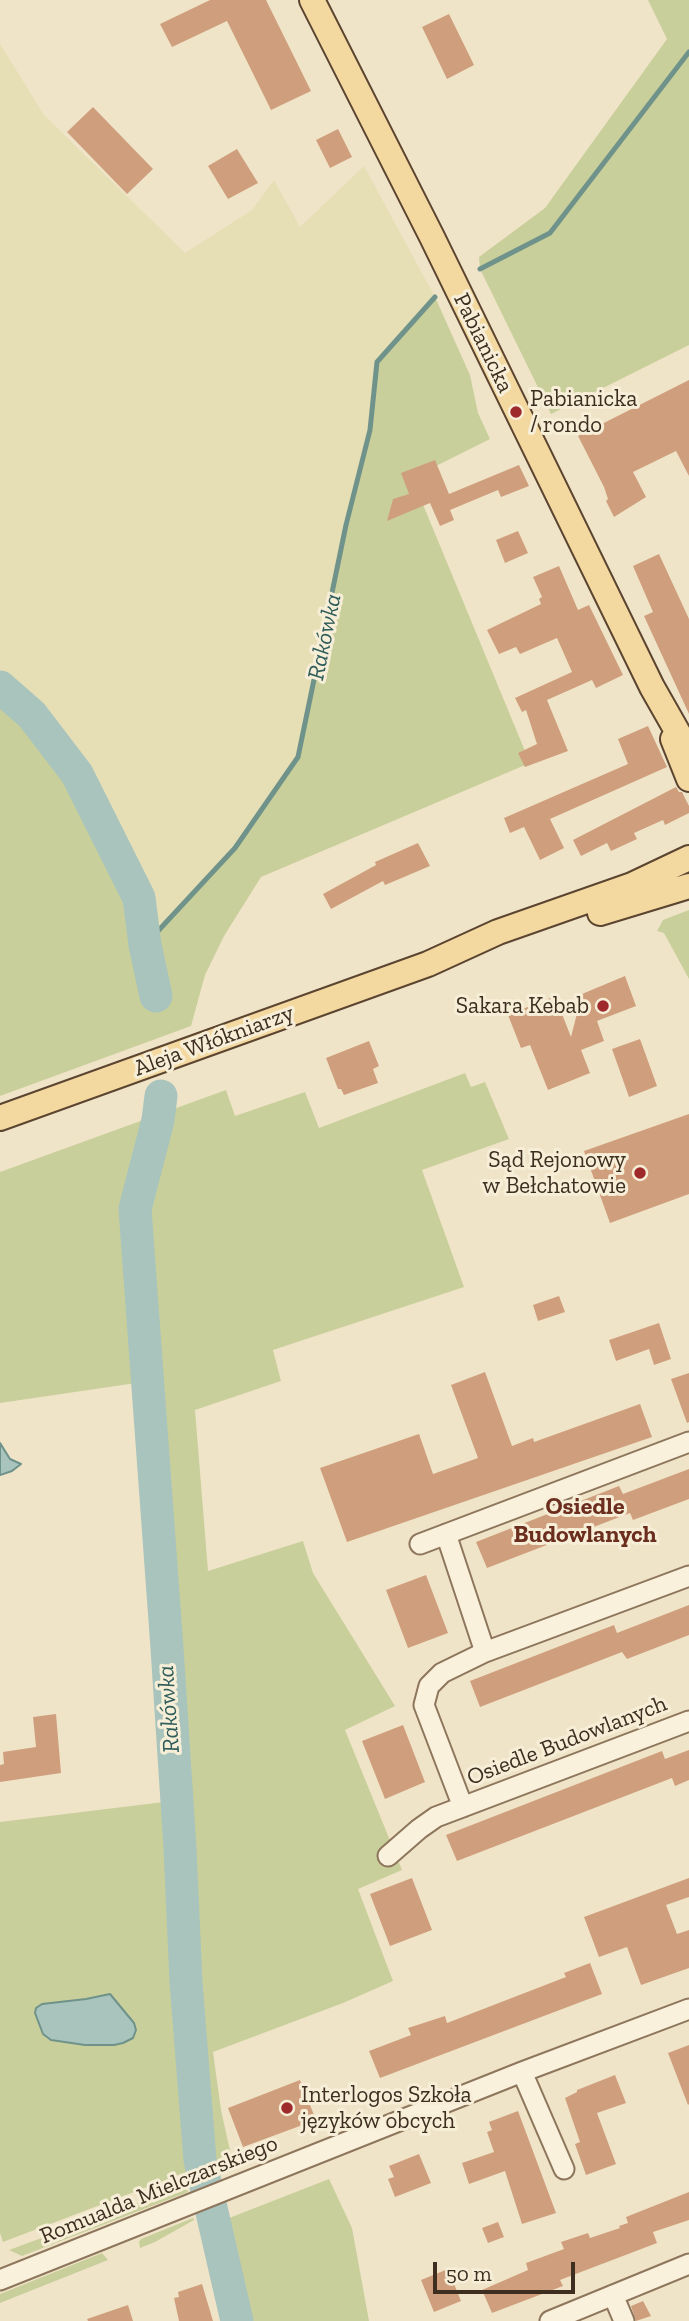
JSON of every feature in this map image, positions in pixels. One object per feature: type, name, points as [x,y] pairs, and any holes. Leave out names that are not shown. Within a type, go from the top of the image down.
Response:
[{"type":"main road","name":"Pabianicka","points":[[312,0],[432,237],[652,687],[689,752]]},
{"type":"main road","name":"Pabianicka","points":[[652,687],[689,779]]},
{"type":"main road","name":"Aleja Włókniarzy","points":[[428,964],[498,932],[632,885],[689,858]]},
{"type":"main road","name":"Aleja Włókniarzy","points":[[0,1118],[428,964],[689,886]]},
{"type":"street","points":[[421,1544],[689,1442]]},
{"type":"street","points":[[446,1534],[485,1652]]},
{"type":"street","name":"Osiedle Budowlanych","points":[[463,1807],[424,1705],[429,1686],[442,1673],[485,1652],[689,1576]]},
{"type":"street","name":"Osiedle Budowlanych","points":[[387,1856],[436,1817],[689,1721]]},
{"type":"street","name":"Romualda Mielczarskiego","points":[[0,2280],[522,2072],[689,2009]]},
{"type":"street","points":[[522,2072],[564,2169]]},
{"type":"street","points":[[550,2321],[689,2264]]},
{"type":"street","points":[[613,2295],[624,2321]]},
{"type":"shaded area","points":[[0,44],[44,115],[185,253],[252,210],[274,180],[300,227],[364,166],[435,297],[377,362],[370,430],[346,525],[298,757],[235,848],[145,945],[139,898],[77,774],[32,715],[0,687]]},
{"type":"green space","points":[[648,0],[689,0],[689,345],[551,414],[480,269],[479,257],[545,208],[667,39]]},
{"type":"green space","points":[[435,297],[470,375],[478,413],[490,439],[412,478],[530,763],[261,877],[224,936],[205,975],[191,1026],[0,1096],[0,687],[32,715],[77,774],[139,898],[145,945],[235,848],[298,757],[346,525],[370,430],[377,362]]},
{"type":"green space","points":[[689,910],[689,979],[664,933],[657,931],[663,920]]},
{"type":"green space","points":[[465,1073],[471,1087],[485,1082],[509,1139],[422,1170],[464,1287],[273,1350],[281,1381],[195,1410],[208,1571],[303,1541],[313,1573],[395,1706],[345,1730],[402,1870],[358,1889],[393,1981],[343,2003],[213,2052],[221,2110],[231,2155],[3,2242],[0,2233],[0,1822],[172,1801],[143,1382],[0,1403],[0,1172],[226,1090],[235,1116],[305,1092],[319,1128]]},
{"type":"green space","points":[[329,2179],[352,2228],[369,2321],[225,2321],[201,2229]]},
{"type":"green space","points":[[185,2185],[188,2192],[22,2256],[9,2250]]},
{"type":"green space","points":[[193,2218],[194,2220],[140,2248],[141,2239]]},
{"type":"green space","points":[[102,2253],[108,2260],[0,2303],[0,2294]]},
{"type":"water","points":[[0,1443],[10,1459],[21,1464],[0,1475]]},
{"type":"water","points":[[110,1994],[134,2023],[136,2030],[133,2038],[114,2045],[85,2045],[51,2040],[43,2034],[35,2013],[36,2008],[42,2004]]},
{"type":"building","points":[[210,0],[266,0],[311,91],[271,110],[227,21],[172,47],[160,24]]},
{"type":"building","points":[[449,14],[474,65],[447,79],[422,27]]},
{"type":"building","points":[[93,107],[153,169],[127,194],[67,132]]},
{"type":"building","points":[[338,129],[352,157],[330,168],[316,140]]},
{"type":"building","points":[[237,149],[258,183],[228,199],[208,166]]},
{"type":"building","points":[[689,380],[689,476],[676,451],[633,472],[646,497],[614,517],[606,501],[608,499],[604,487],[578,436]]},
{"type":"building","points":[[435,460],[449,494],[519,465],[529,486],[501,497],[498,490],[450,510],[454,520],[440,526],[430,503],[387,521],[393,499],[409,494],[401,473]]},
{"type":"building","points":[[518,531],[528,553],[505,563],[496,540]]},
{"type":"building","points":[[659,554],[689,619],[689,714],[644,616],[653,612],[633,566]]},
{"type":"building","points":[[559,566],[578,610],[589,605],[623,675],[596,688],[592,680],[547,700],[568,751],[525,767],[518,753],[537,744],[526,710],[522,712],[515,698],[572,672],[557,638],[520,654],[516,647],[499,654],[487,630],[541,604],[539,599],[542,597],[533,577]]},
{"type":"building","points":[[648,726],[667,767],[550,819],[564,848],[540,860],[524,827],[510,833],[504,818],[628,764],[618,739]]},
{"type":"building","points":[[676,787],[682,792],[689,806],[689,813],[665,825],[663,820],[634,833],[637,839],[611,851],[607,843],[581,856],[573,840]]},
{"type":"building","points":[[418,843],[430,866],[385,885],[383,881],[331,909],[323,894],[376,865],[375,862]]},
{"type":"building","points":[[625,976],[636,1006],[597,1021],[604,1041],[581,1050],[590,1073],[548,1090],[530,1045],[521,1048],[508,1015],[555,996],[571,1037],[582,994]]},
{"type":"building","points":[[640,1039],[657,1086],[629,1097],[612,1049]]},
{"type":"building","points":[[369,1041],[379,1066],[373,1069],[378,1083],[344,1095],[341,1089],[338,1089],[326,1058]]},
{"type":"building","name":"Sąd Rejonowy w Bełchatowie","points":[[689,1114],[689,1194],[610,1223],[584,1151]]},
{"type":"building","points":[[559,1296],[565,1312],[538,1321],[533,1305]]},
{"type":"building","points":[[659,1323],[671,1359],[654,1365],[649,1349],[616,1361],[609,1340]]},
{"type":"building","points":[[485,1372],[512,1446],[533,1438],[534,1442],[640,1404],[652,1437],[347,1542],[320,1468],[419,1434],[433,1474],[478,1458],[451,1385]]},
{"type":"building","points":[[689,1373],[689,1422],[687,1423],[671,1379]]},
{"type":"building","points":[[689,1469],[689,1499],[633,1520],[630,1513],[487,1568],[476,1542],[619,1486],[623,1494]]},
{"type":"building","points":[[426,1575],[448,1633],[408,1648],[386,1590]]},
{"type":"building","points":[[689,1605],[689,1635],[627,1659],[622,1652],[480,1707],[470,1681],[614,1625],[617,1633]]},
{"type":"building","points":[[56,1714],[61,1773],[0,1782],[0,1765],[4,1764],[3,1752],[36,1747],[33,1717]]},
{"type":"building","points":[[403,1725],[425,1782],[385,1799],[362,1741]]},
{"type":"building","points":[[689,1750],[689,1780],[675,1786],[672,1778],[457,1861],[446,1835],[662,1751],[665,1759]]},
{"type":"building","points":[[412,1878],[432,1930],[390,1946],[370,1894]]},
{"type":"building","points":[[689,1878],[689,1897],[666,1905],[677,1934],[689,1930],[689,1968],[641,1985],[627,1947],[599,1957],[584,1917]]},
{"type":"building","points":[[590,1963],[602,1994],[380,2078],[369,2051],[411,2035],[408,2028],[445,2016],[447,2023],[566,1977],[564,1973]]},
{"type":"building","points":[[689,2045],[689,2104],[688,2105],[668,2053]]},
{"type":"building","points":[[615,2075],[626,2103],[597,2113],[616,2164],[586,2175],[575,2144],[580,2142],[565,2098],[577,2090]]},
{"type":"building","points":[[300,2080],[316,2120],[243,2147],[228,2108]]},
{"type":"building","points":[[518,2111],[556,2213],[522,2224],[505,2171],[469,2184],[462,2163],[494,2152],[487,2132],[492,2130],[489,2122]]},
{"type":"building","points":[[419,2154],[431,2183],[395,2197],[388,2179],[394,2177],[389,2166]]},
{"type":"building","points":[[689,2192],[689,2220],[653,2232],[657,2243],[560,2280],[563,2286],[492,2313],[482,2290],[528,2270],[526,2263],[564,2249],[561,2242],[588,2233],[590,2238],[620,2228],[619,2226],[628,2223],[626,2217]]},
{"type":"building","points":[[498,2222],[504,2237],[488,2243],[482,2228]]},
{"type":"building","points":[[448,2269],[461,2301],[434,2312],[421,2280]]},
{"type":"building","points":[[202,2284],[213,2321],[179,2321],[174,2298],[179,2297],[178,2292]]},
{"type":"building","points":[[643,2301],[651,2316],[636,2321],[631,2306]]},
{"type":"building","points":[[128,2305],[133,2321],[87,2319]]},
{"type":"waterway","points":[[480,269],[550,233],[689,52]]},
{"type":"waterway","name":"Rakówka","points":[[145,945],[235,848],[298,757],[346,525],[370,430],[377,362],[435,297]]},
{"type":"waterway","name":"Rakówka","points":[[0,687],[32,715],[77,774],[139,898],[145,945],[156,996]]},
{"type":"waterway","name":"Rakówka","points":[[161,1096],[158,1120],[135,1209],[200,2160],[237,2321]]},
{"type":"place","name":"Pabianicka / rondo","points":[[516,412]]},
{"type":"place","name":"Sakara Kebab","points":[[603,1006]]},
{"type":"place","name":"Sąd Rejonowy w Bełchatowie","points":[[640,1173]]},
{"type":"place","name":"Interlogos Szkoła języków obcych","points":[[287,2108]]},
{"type":"district","name":"Osiedle Budowlanych","points":[[585,1521]]}]
